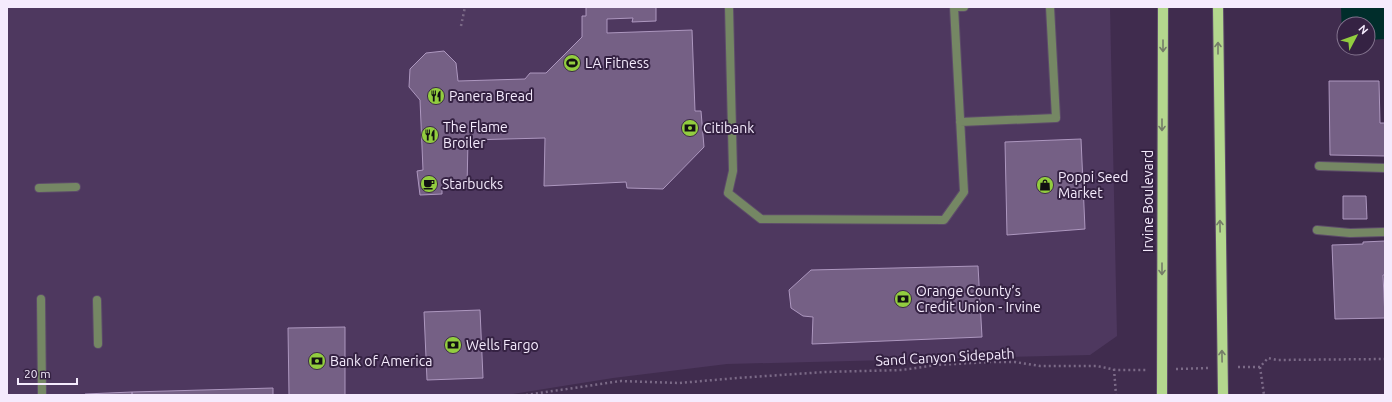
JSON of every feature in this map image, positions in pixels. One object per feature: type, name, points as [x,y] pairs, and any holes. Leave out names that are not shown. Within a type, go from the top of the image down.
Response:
[{"type":"main road","name":"Irvine Boulevard","points":[[1162,395],[1163,7]]},
{"type":"main road","points":[[1218,7],[1223,395]]},
{"type":"street","points":[[729,7],[733,171],[728,193],[761,219],[944,220],[964,192],[954,7],[964,7]]},
{"type":"street","points":[[960,122],[1056,118],[1050,7]]},
{"type":"street","points":[[1319,166],[1385,168]]},
{"type":"street","points":[[39,188],[76,187]]},
{"type":"street","points":[[1317,230],[1350,233],[1385,232]]},
{"type":"street","points":[[42,299],[42,395]]},
{"type":"street","points":[[97,300],[98,344]]},
{"type":"path","points":[[462,26],[465,7]]},
{"type":"path","name":"Sand Canyon Sidepath","points":[[526,395],[620,381],[679,383],[825,372],[902,370],[936,365],[991,362],[1015,362],[1040,366],[1097,366],[1114,368],[1116,370],[1162,370],[1260,367],[1268,358],[1277,360],[1385,359]]},
{"type":"path","points":[[1260,367],[1264,395]]},
{"type":"path","points":[[1114,368],[1116,395]]},
{"type":"shaded area","points":[[7,7],[1110,7],[1117,336],[1090,355],[727,364],[613,378],[506,395],[7,395]]},
{"type":"shaded area","points":[[1341,7],[1385,7],[1385,39],[1376,40],[1376,16],[1341,16]]},
{"type":"building","points":[[586,7],[656,7],[656,21],[632,22],[633,18],[607,19],[607,33],[692,30],[695,111],[701,111],[704,147],[663,189],[627,188],[626,182],[544,186],[545,138],[468,140],[467,188],[442,187],[442,194],[420,195],[417,171],[423,170],[420,100],[409,87],[410,69],[426,53],[444,51],[456,63],[458,81],[525,79],[530,73],[546,73],[582,37],[582,16],[586,16]]},
{"type":"building","points":[[1329,81],[1379,81],[1380,123],[1385,123],[1385,156],[1330,155]]},
{"type":"building","name":"Poppi Seed Market","points":[[1081,139],[1085,229],[1007,235],[1005,142]]},
{"type":"building","points":[[1343,196],[1366,196],[1367,219],[1343,219]]},
{"type":"building","points":[[1385,241],[1385,275],[1383,275],[1385,318],[1335,319],[1332,245],[1363,244],[1363,242]]},
{"type":"building","points":[[978,266],[982,337],[812,344],[813,317],[803,316],[791,308],[789,290],[811,270]]},
{"type":"building","name":"Wells Fargo","points":[[480,310],[483,378],[427,380],[424,312]]},
{"type":"building","name":"Bank of America","points":[[345,327],[345,395],[289,395],[288,328]]},
{"type":"building","points":[[273,388],[273,395],[132,395],[132,392]]},
{"type":"building","points":[[132,392],[132,395],[85,394]]},
{"type":"place","name":"LA Fitness","points":[[572,63]]},
{"type":"place","name":"Panera Bread","points":[[436,96]]},
{"type":"place","name":"Citibank","points":[[690,128]]},
{"type":"place","name":"The Flame Broiler","points":[[430,135]]},
{"type":"place","name":"Starbucks","points":[[429,184]]},
{"type":"place","name":"Poppi Seed Market","points":[[1045,185]]},
{"type":"place","name":"Orange County’s Credit Union - Irvine","points":[[903,299]]},
{"type":"place","name":"Wells Fargo","points":[[453,345]]},
{"type":"place","name":"Bank of America","points":[[317,361]]}]
